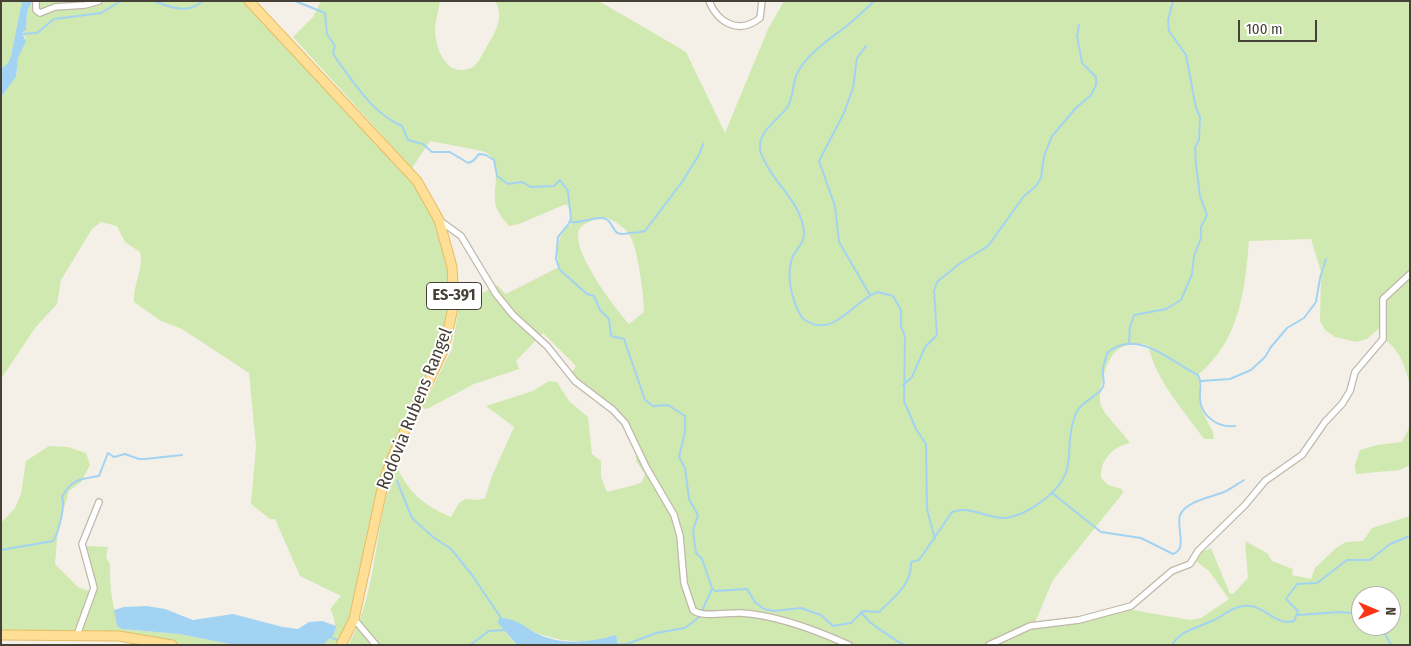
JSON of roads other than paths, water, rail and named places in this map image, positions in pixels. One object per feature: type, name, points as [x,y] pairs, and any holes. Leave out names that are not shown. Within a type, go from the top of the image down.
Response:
[{"type":"main road","name":"Rodovia Rubens Rangel","points":[[249,1],[406,168],[426,195],[439,220],[447,243],[453,274],[454,303],[451,324],[439,362],[395,451],[384,480],[354,619],[340,645]]},
{"type":"main road","points":[[1,635],[119,636],[172,645]]},
{"type":"street","points":[[36,1],[36,10],[40,12],[55,7],[85,5],[100,1]]},
{"type":"street","points":[[709,1],[721,21],[726,25],[743,26],[760,18],[762,1]]},
{"type":"street","points":[[439,220],[461,236],[496,294],[514,315],[548,346],[575,381],[613,410],[625,423],[646,467],[674,515],[680,536],[684,583],[692,610],[702,614],[723,612],[766,616],[849,645]]},
{"type":"street","points":[[989,645],[1030,626],[1079,620],[1131,606],[1172,571],[1190,564],[1198,551],[1245,505],[1265,481],[1302,455],[1325,422],[1342,404],[1350,391],[1355,372],[1383,340],[1384,299],[1410,274]]},
{"type":"street","points":[[77,635],[94,588],[82,544],[99,502]]},
{"type":"street","points":[[354,619],[376,645]]},
{"type":"water","points":[[22,1],[32,1],[27,12],[26,30],[22,33],[26,41],[18,58],[16,77],[1,97],[1,69],[8,63],[11,56]]},
{"type":"water","points":[[147,606],[165,609],[193,620],[233,614],[298,629],[309,622],[322,621],[336,626],[334,634],[323,645],[235,645],[179,634],[122,629],[117,626],[114,610],[124,607]]},
{"type":"water","points":[[499,618],[510,619],[538,634],[557,640],[577,642],[616,635],[618,645],[517,645],[498,623]]},
{"type":"waterway","points":[[20,34],[37,33],[54,19],[101,13],[121,1]]},
{"type":"waterway","points":[[154,1],[185,9],[191,8],[202,1]]},
{"type":"waterway","points":[[295,1],[325,13],[327,34],[335,46],[333,53],[337,60],[365,98],[382,114],[402,126],[408,140],[423,144],[432,152],[450,152],[468,163],[473,161],[479,154],[486,155],[494,160],[497,176],[508,184],[522,182],[531,187],[554,186],[560,180],[568,191],[571,219],[558,237],[556,259],[560,270],[587,294],[594,296],[600,310],[609,319],[611,336],[624,339],[645,400],[653,406],[668,405],[685,416],[685,432],[679,457],[685,468],[689,499],[698,515],[693,530],[696,553],[702,559],[712,588],[715,591],[747,589],[755,602],[764,609],[774,611],[801,608],[821,615],[833,626],[851,623],[863,611],[879,612],[901,590],[909,577],[911,562],[919,560],[952,512],[967,510],[995,517],[1011,517],[1033,507],[1056,488],[1067,469],[1070,438],[1076,413],[1081,406],[1103,387],[1103,371],[1107,353],[1119,346],[1143,345],[1198,375],[1201,384],[1201,405],[1207,416],[1217,423],[1235,426]]},
{"type":"waterway","points":[[874,1],[816,50],[804,63],[795,80],[789,105],[768,128],[761,140],[760,146],[766,163],[792,201],[802,221],[803,239],[793,256],[790,271],[791,288],[795,304],[802,318],[813,324],[824,325],[833,322],[869,296],[878,292],[893,296],[901,310],[901,326],[905,337],[904,401],[916,429],[926,444],[927,509],[935,539]]},
{"type":"waterway","points":[[1129,344],[1130,327],[1134,315],[1166,309],[1181,300],[1192,274],[1194,256],[1201,238],[1201,227],[1207,215],[1200,196],[1196,165],[1195,148],[1199,140],[1200,117],[1196,108],[1186,55],[1169,31],[1168,20],[1173,1]]},
{"type":"waterway","points":[[903,385],[912,377],[925,347],[937,335],[934,291],[937,282],[959,264],[988,246],[1024,196],[1036,186],[1041,178],[1044,156],[1052,136],[1076,108],[1091,95],[1096,85],[1096,77],[1082,63],[1077,36],[1079,25]]},
{"type":"waterway","points":[[866,46],[857,58],[853,88],[844,113],[819,161],[835,206],[839,242],[870,295]]},
{"type":"waterway","points":[[570,222],[602,218],[606,219],[618,233],[645,231],[682,182],[699,155],[703,144]]},
{"type":"waterway","points":[[1201,381],[1230,379],[1251,370],[1265,357],[1287,328],[1304,318],[1316,302],[1320,278],[1326,259]]},
{"type":"waterway","points":[[1,550],[53,541],[61,519],[62,497],[65,491],[77,481],[99,476],[108,453],[114,457],[125,454],[139,459],[182,455]]},
{"type":"waterway","points":[[1052,493],[1101,532],[1141,538],[1173,554],[1180,547],[1181,543],[1179,520],[1183,510],[1193,503],[1224,492],[1244,480]]},
{"type":"waterway","points":[[397,481],[412,518],[433,537],[451,549],[472,575],[501,618]]},
{"type":"waterway","points":[[1172,645],[1180,636],[1190,630],[1217,619],[1230,610],[1239,607],[1256,607],[1282,621],[1294,621],[1298,611],[1286,599],[1297,584],[1317,583],[1347,560],[1370,560],[1390,544],[1410,536]]},
{"type":"waterway","points":[[612,645],[627,644],[656,633],[685,628],[699,617],[712,589]]},
{"type":"waterway","points":[[860,613],[869,622],[905,645]]},
{"type":"waterway","points":[[1298,615],[1351,613]]},
{"type":"waterway","points":[[470,645],[489,631],[505,630]]},
{"type":"waterway","points":[[1386,636],[1391,645]]},
{"type":"waterway","points":[[330,637],[340,641]]}]
